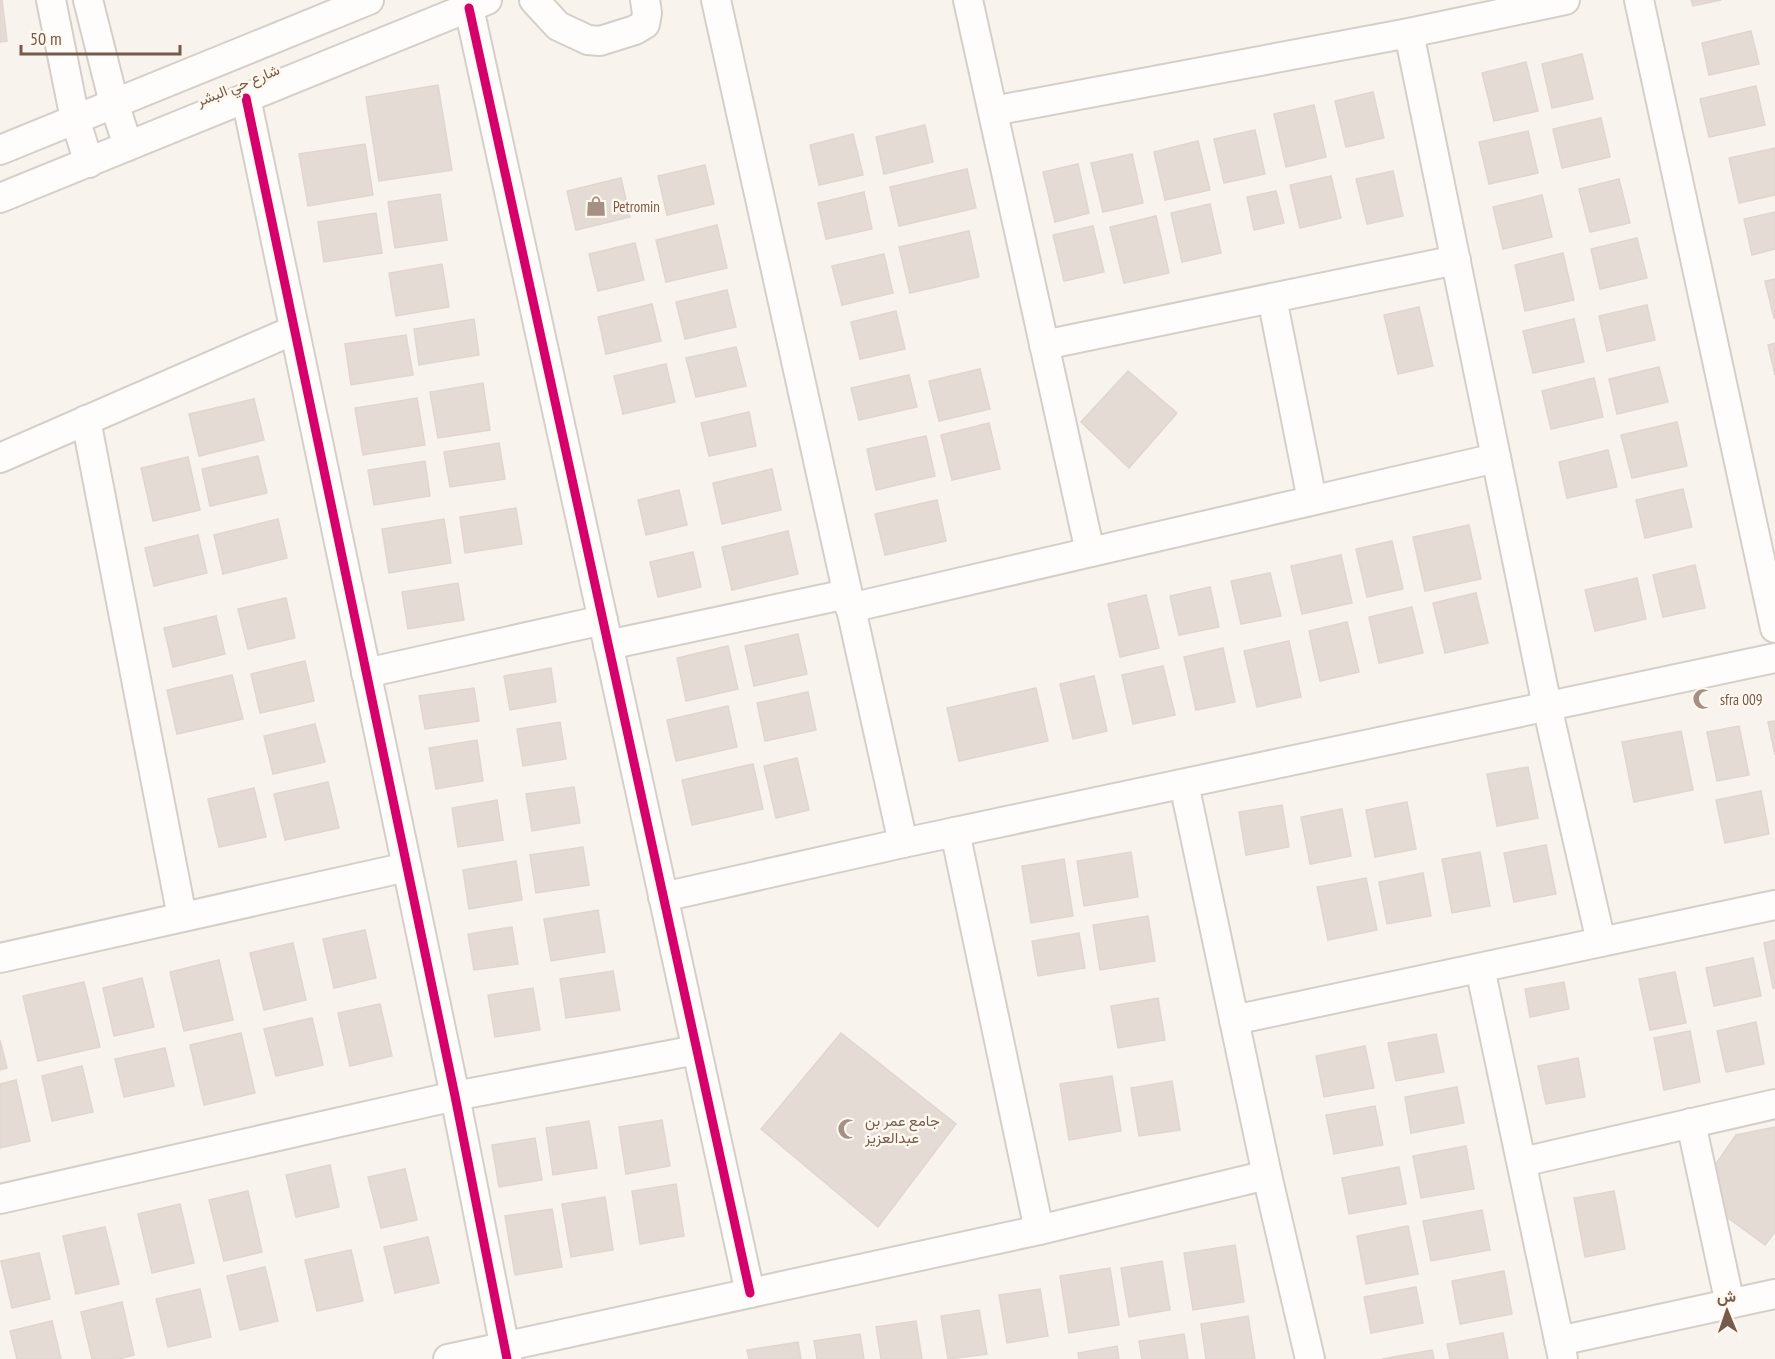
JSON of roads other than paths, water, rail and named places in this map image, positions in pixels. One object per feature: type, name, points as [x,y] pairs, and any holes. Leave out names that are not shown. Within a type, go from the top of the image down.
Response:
[{"type":"street","points":[[51,0],[75,119],[89,163]]},
{"type":"street","points":[[88,0],[114,102],[128,146]]},
{"type":"street","points":[[0,150],[369,0]]},
{"type":"street","points":[[534,0],[558,26],[588,40],[600,41],[635,30],[645,24],[647,13],[645,0]]},
{"type":"street","points":[[716,0],[903,843]]},
{"type":"street","points":[[968,0],[1090,552]]},
{"type":"street","points":[[993,111],[1409,33],[1565,0]]},
{"type":"street","points":[[1639,0],[1775,628]]},
{"type":"street","points":[[478,4],[605,632],[750,1293]]},
{"type":"street","name":"شارع حي البشر","points":[[0,198],[478,4]]},
{"type":"street","points":[[1409,33],[1547,706],[1601,942]]},
{"type":"street","points":[[246,98],[455,1096],[506,1353]]},
{"type":"street","points":[[1044,345],[1456,260]]},
{"type":"street","points":[[1272,298],[1312,500]]},
{"type":"street","points":[[0,458],[294,330]]},
{"type":"street","points":[[86,420],[182,917]]},
{"type":"street","points":[[366,673],[605,632],[849,601],[1090,552],[1496,458]]},
{"type":"street","points":[[663,897],[903,843],[1775,658]]},
{"type":"street","points":[[1184,784],[1266,1175],[1310,1359]]},
{"type":"street","points":[[955,832],[1039,1230]]},
{"type":"street","points":[[0,958],[407,867]]},
{"type":"street","points":[[1234,1020],[1775,905]]},
{"type":"street","points":[[1480,968],[1561,1350],[1775,1294]]},
{"type":"street","points":[[0,1199],[455,1096],[696,1050]]},
{"type":"street","points":[[1522,1162],[1775,1104]]},
{"type":"street","points":[[1691,1123],[1730,1304]]},
{"type":"street","points":[[448,1359],[506,1353],[750,1293],[1039,1230],[1266,1175]]},
{"type":"place","name":"Petromin","points":[[596,206]]},
{"type":"place","name":"sfra 009","points":[[1703,699]]},
{"type":"place","name":"جامع عمر بن عبدالعزيز","points":[[848,1129]]}]
